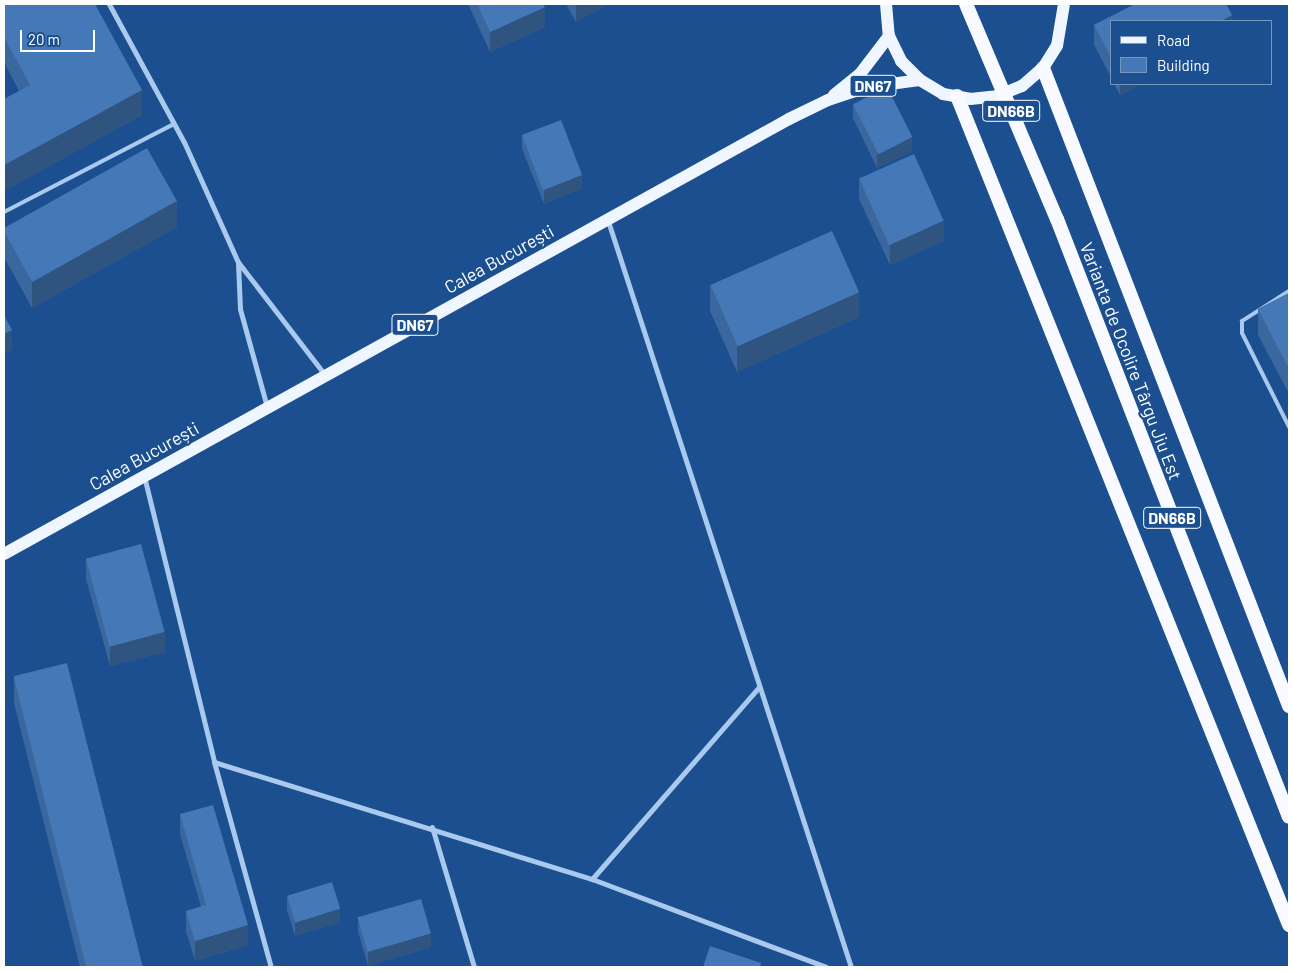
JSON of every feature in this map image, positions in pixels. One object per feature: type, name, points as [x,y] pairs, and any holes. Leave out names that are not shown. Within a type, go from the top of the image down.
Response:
[{"type":"highway","name":"Varianta de Ocolire Târgu Jiu Est","points":[[966,4],[1056,219],[1289,817]]},
{"type":"highway","points":[[1043,68],[1289,706]]},
{"type":"highway","points":[[957,96],[1289,925]]},
{"type":"main road","points":[[886,4],[889,36],[901,60],[920,80],[957,96],[997,96],[1022,86],[1043,68],[1058,46],[1064,4]]},
{"type":"main road","name":"Calea București","points":[[4,554],[324,375],[828,100],[860,74],[889,36]]},
{"type":"main road","name":"Calea București","points":[[828,100],[867,88],[920,80]]},
{"type":"street","points":[[109,4],[174,124],[238,262],[324,375]]},
{"type":"street","points":[[608,220],[758,688],[851,967]]},
{"type":"street","points":[[238,262],[240,308],[267,407]]},
{"type":"street","points":[[144,476],[214,762],[270,967]]},
{"type":"street","points":[[592,879],[758,688]]},
{"type":"street","points":[[214,762],[432,827],[592,879],[826,967]]},
{"type":"street","points":[[432,827],[474,967]]},
{"type":"lane","points":[[4,212],[174,124]]},
{"type":"lane","points":[[1289,291],[1242,321],[1242,333],[1289,428]]},
{"type":"building","points":[[4,4],[95,4],[142,90],[4,165],[4,99],[30,85],[4,37]]},
{"type":"building","points":[[477,4],[543,4],[545,7],[490,32]]},
{"type":"building","points":[[1135,4],[1226,4],[1232,15],[1223,20],[1110,20],[1110,55],[1094,25]]},
{"type":"building","points":[[887,87],[912,137],[879,154],[853,104]]},
{"type":"building","points":[[561,120],[582,175],[543,190],[522,135]]},
{"type":"building","points":[[147,148],[177,201],[32,282],[4,228]]},
{"type":"building","points":[[914,154],[944,221],[889,245],[859,178]]},
{"type":"building","points":[[832,231],[859,292],[738,346],[710,285]]},
{"type":"building","points":[[1289,293],[1289,369],[1258,309]]},
{"type":"building","points":[[4,315],[12,330],[4,334]]},
{"type":"building","points":[[141,544],[165,632],[109,647],[86,559]]},
{"type":"building","points":[[67,663],[143,967],[86,967],[14,676]]},
{"type":"building","points":[[213,805],[248,925],[195,941],[186,911],[206,905],[180,814]]},
{"type":"building","points":[[332,882],[340,909],[295,923],[287,896]]},
{"type":"building","points":[[421,899],[431,934],[367,952],[358,917]]},
{"type":"building","points":[[710,946],[761,963],[760,967],[703,967]]}]
